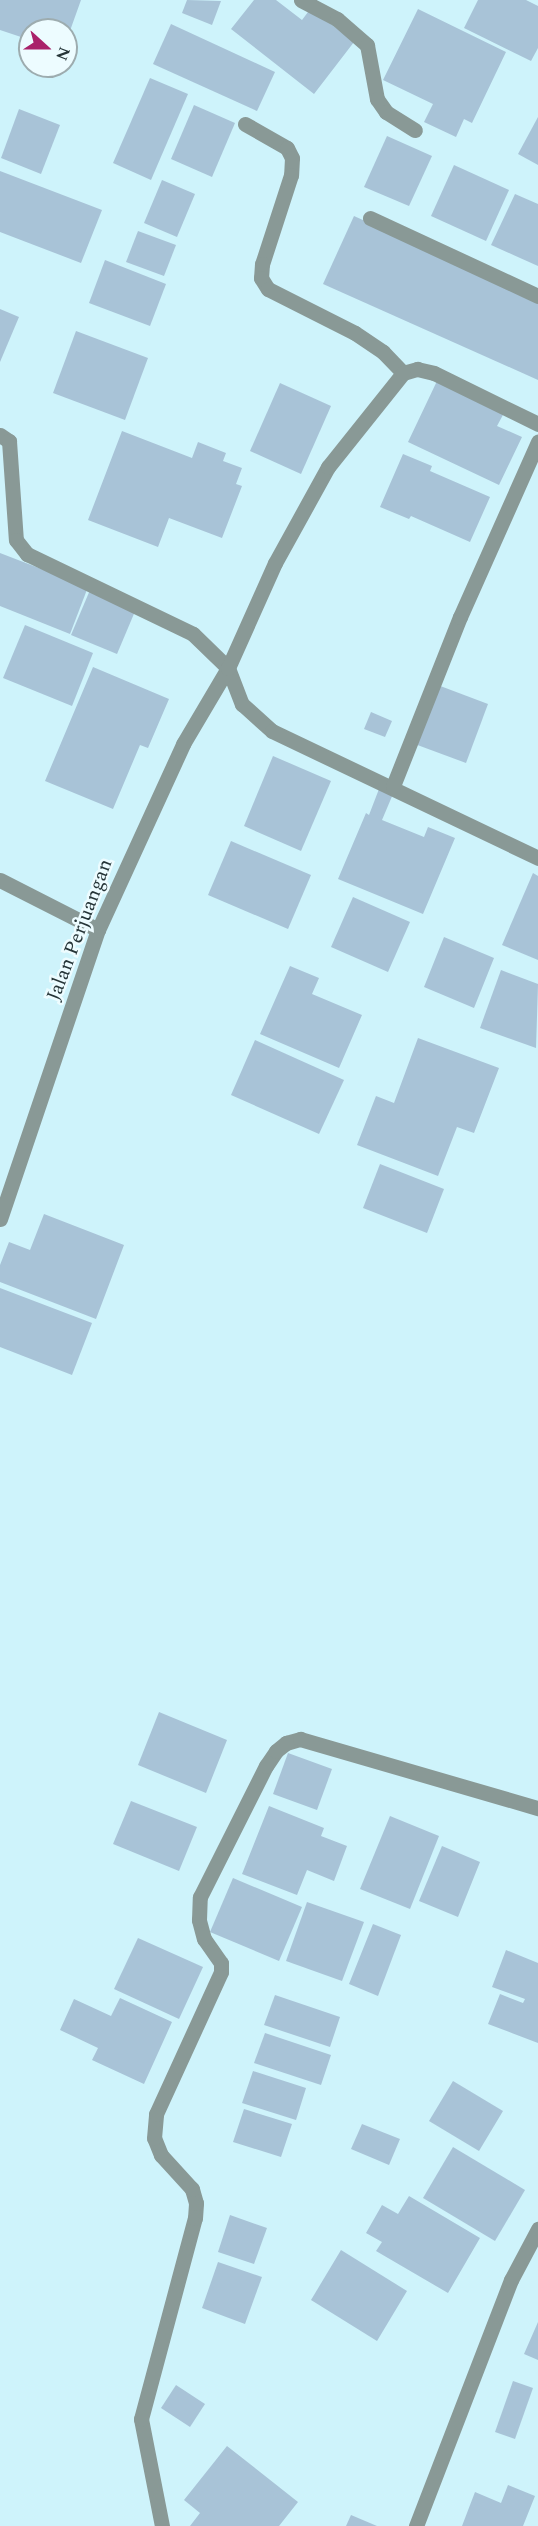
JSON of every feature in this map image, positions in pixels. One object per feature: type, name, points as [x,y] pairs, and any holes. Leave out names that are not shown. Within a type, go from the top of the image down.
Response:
[{"type":"street","points":[[301,0],[337,19],[367,45],[377,99],[386,112],[415,130]]},
{"type":"street","points":[[245,124],[287,148],[292,158],[291,175],[262,264],[261,278],[268,289],[355,333],[383,352],[403,373],[417,369],[434,373],[538,424]]},
{"type":"street","points":[[370,218],[538,296]]},
{"type":"street","name":"Jalan Perjuangan","points":[[0,1219],[98,930],[183,744],[228,668],[275,563],[328,467],[403,373]]},
{"type":"street","points":[[0,435],[9,441],[16,540],[27,554],[193,634],[228,668],[242,704],[272,731],[393,786],[538,858]]},
{"type":"street","points":[[393,786],[460,617],[538,442]]},
{"type":"street","points":[[0,880],[98,930]]},
{"type":"street","points":[[162,2526],[141,2419],[195,2218],[196,2203],[192,2189],[161,2155],[154,2138],[156,2114],[221,1972],[221,1963],[204,1939],[199,1920],[200,1897],[266,1766],[286,1743],[300,1739],[538,1808]]},
{"type":"street","points":[[416,2526],[511,2280],[538,2229]]},
{"type":"building","points":[[0,0],[81,0],[75,18],[18,18],[18,36],[0,30]]},
{"type":"building","points":[[187,0],[221,1],[212,25],[182,13]]},
{"type":"building","points":[[254,0],[276,0],[302,20],[311,8],[354,42],[314,94],[231,29]]},
{"type":"building","points":[[478,0],[526,0],[538,6],[538,48],[531,61],[464,28]]},
{"type":"building","points":[[418,9],[506,52],[472,123],[464,119],[456,137],[424,122],[433,104],[383,80]]},
{"type":"building","points":[[171,24],[275,72],[257,111],[153,64]]},
{"type":"building","points":[[150,78],[188,94],[151,180],[113,163]]},
{"type":"building","points":[[194,105],[235,123],[212,177],[171,159]]},
{"type":"building","points":[[19,109],[60,125],[41,174],[1,158]]},
{"type":"building","points":[[538,117],[538,165],[518,154]]},
{"type":"building","points":[[387,136],[432,156],[409,206],[364,187]]},
{"type":"building","points":[[454,165],[509,190],[486,241],[431,216]]},
{"type":"building","points":[[0,171],[102,210],[81,263],[0,232]]},
{"type":"building","points":[[162,180],[195,194],[177,237],[144,223]]},
{"type":"building","points":[[515,194],[538,204],[538,266],[491,245]]},
{"type":"building","points":[[354,216],[538,299],[538,380],[323,284]]},
{"type":"building","points":[[138,231],[176,245],[164,276],[126,262]]},
{"type":"building","points":[[105,260],[166,284],[150,326],[89,303]]},
{"type":"building","points":[[0,309],[19,317],[0,362]]},
{"type":"building","points":[[76,331],[148,358],[125,420],[53,393]]},
{"type":"building","points":[[437,381],[504,413],[497,426],[522,437],[499,485],[408,442]]},
{"type":"building","points":[[280,383],[331,406],[301,474],[250,451]]},
{"type":"building","points":[[122,431],[192,458],[198,442],[226,453],[223,461],[242,468],[236,484],[242,486],[222,538],[169,518],[158,547],[88,520]]},
{"type":"building","points":[[403,454],[432,466],[430,471],[490,497],[470,542],[411,516],[409,519],[380,507]]},
{"type":"building","points":[[0,553],[88,587],[70,634],[0,606]]},
{"type":"building","points":[[90,590],[136,609],[117,654],[71,635]]},
{"type":"building","points":[[25,625],[93,653],[72,706],[3,678]]},
{"type":"building","points":[[93,667],[169,699],[148,748],[140,745],[113,809],[45,781]]},
{"type":"building","points":[[435,684],[488,704],[466,763],[412,743]]},
{"type":"building","points":[[371,712],[392,721],[385,737],[364,729]]},
{"type":"building","points":[[273,756],[331,781],[301,851],[244,826]]},
{"type":"building","points":[[379,789],[393,794],[382,820],[424,837],[428,827],[455,838],[423,914],[338,879],[366,813],[369,815]]},
{"type":"building","points":[[231,841],[311,875],[288,929],[208,895]]},
{"type":"building","points":[[533,873],[538,876],[538,960],[502,945]]},
{"type":"building","points":[[353,897],[410,922],[388,972],[331,947]]},
{"type":"building","points":[[444,937],[494,958],[474,1008],[424,987]]},
{"type":"building","points":[[290,966],[319,978],[312,994],[362,1015],[339,1068],[260,1034]]},
{"type":"building","points":[[501,970],[538,984],[536,1048],[480,1028]]},
{"type":"building","points":[[418,1038],[499,1068],[474,1133],[457,1127],[438,1176],[357,1145],[376,1096],[394,1103]]},
{"type":"building","points":[[255,1040],[344,1080],[319,1134],[231,1095]]},
{"type":"building","points":[[380,1164],[444,1189],[427,1233],[363,1208]]},
{"type":"building","points":[[44,1214],[124,1245],[96,1319],[0,1282],[0,1265],[9,1242],[30,1250]]},
{"type":"building","points":[[0,1288],[92,1323],[72,1375],[0,1347]]},
{"type":"building","points":[[159,1712],[227,1740],[206,1793],[138,1765]]},
{"type":"building","points":[[288,1753],[332,1769],[317,1810],[273,1794]]},
{"type":"building","points":[[131,1801],[197,1827],[179,1871],[113,1844]]},
{"type":"building","points":[[269,1806],[324,1828],[321,1836],[347,1846],[334,1881],[307,1870],[297,1895],[242,1874]]},
{"type":"building","points":[[390,1816],[439,1836],[410,1909],[360,1889]]},
{"type":"building","points":[[442,1846],[480,1862],[458,1917],[419,1901]]},
{"type":"building","points":[[233,1878],[302,1907],[279,1961],[210,1932]]},
{"type":"building","points":[[307,1902],[364,1922],[342,1981],[286,1961]]},
{"type":"building","points":[[373,1924],[401,1935],[378,1996],[349,1984]]},
{"type":"building","points":[[138,1938],[203,1967],[179,2019],[114,1989]]},
{"type":"building","points":[[506,1950],[538,1963],[538,2043],[488,2024],[500,1994],[523,2003],[525,1999],[492,1987]]},
{"type":"building","points":[[275,1995],[340,2017],[330,2047],[264,2025]]},
{"type":"building","points":[[120,1998],[172,2022],[144,2084],[92,2060],[98,2048],[60,2030],[74,1999],[111,2016]]},
{"type":"building","points":[[265,2033],[331,2055],[321,2085],[254,2063]]},
{"type":"building","points":[[253,2071],[306,2088],[296,2120],[242,2103]]},
{"type":"building","points":[[453,2081],[503,2111],[479,2151],[429,2121]]},
{"type":"building","points":[[244,2109],[292,2124],[281,2157],[233,2142]]},
{"type":"building","points":[[362,2124],[400,2139],[389,2165],[351,2149]]},
{"type":"building","points":[[453,2147],[525,2190],[495,2241],[423,2198]]},
{"type":"building","points":[[409,2196],[480,2238],[448,2293],[376,2251],[382,2242],[366,2233],[382,2205],[398,2214]]},
{"type":"building","points":[[230,2215],[267,2228],[254,2264],[218,2252]]},
{"type":"building","points":[[341,2250],[407,2291],[377,2341],[311,2300]]},
{"type":"building","points":[[218,2262],[262,2277],[245,2324],[202,2308]]},
{"type":"building","points":[[538,2322],[538,2360],[524,2354]]},
{"type":"building","points":[[513,2381],[533,2388],[515,2439],[495,2432]]},
{"type":"building","points":[[176,2385],[205,2404],[190,2427],[161,2408]]},
{"type":"building","points":[[227,2446],[298,2502],[279,2526],[190,2526],[200,2513],[184,2500]]},
{"type":"building","points":[[508,2485],[535,2496],[523,2526],[462,2526],[475,2492],[501,2503]]},
{"type":"building","points":[[351,2515],[377,2526],[346,2526]]}]
